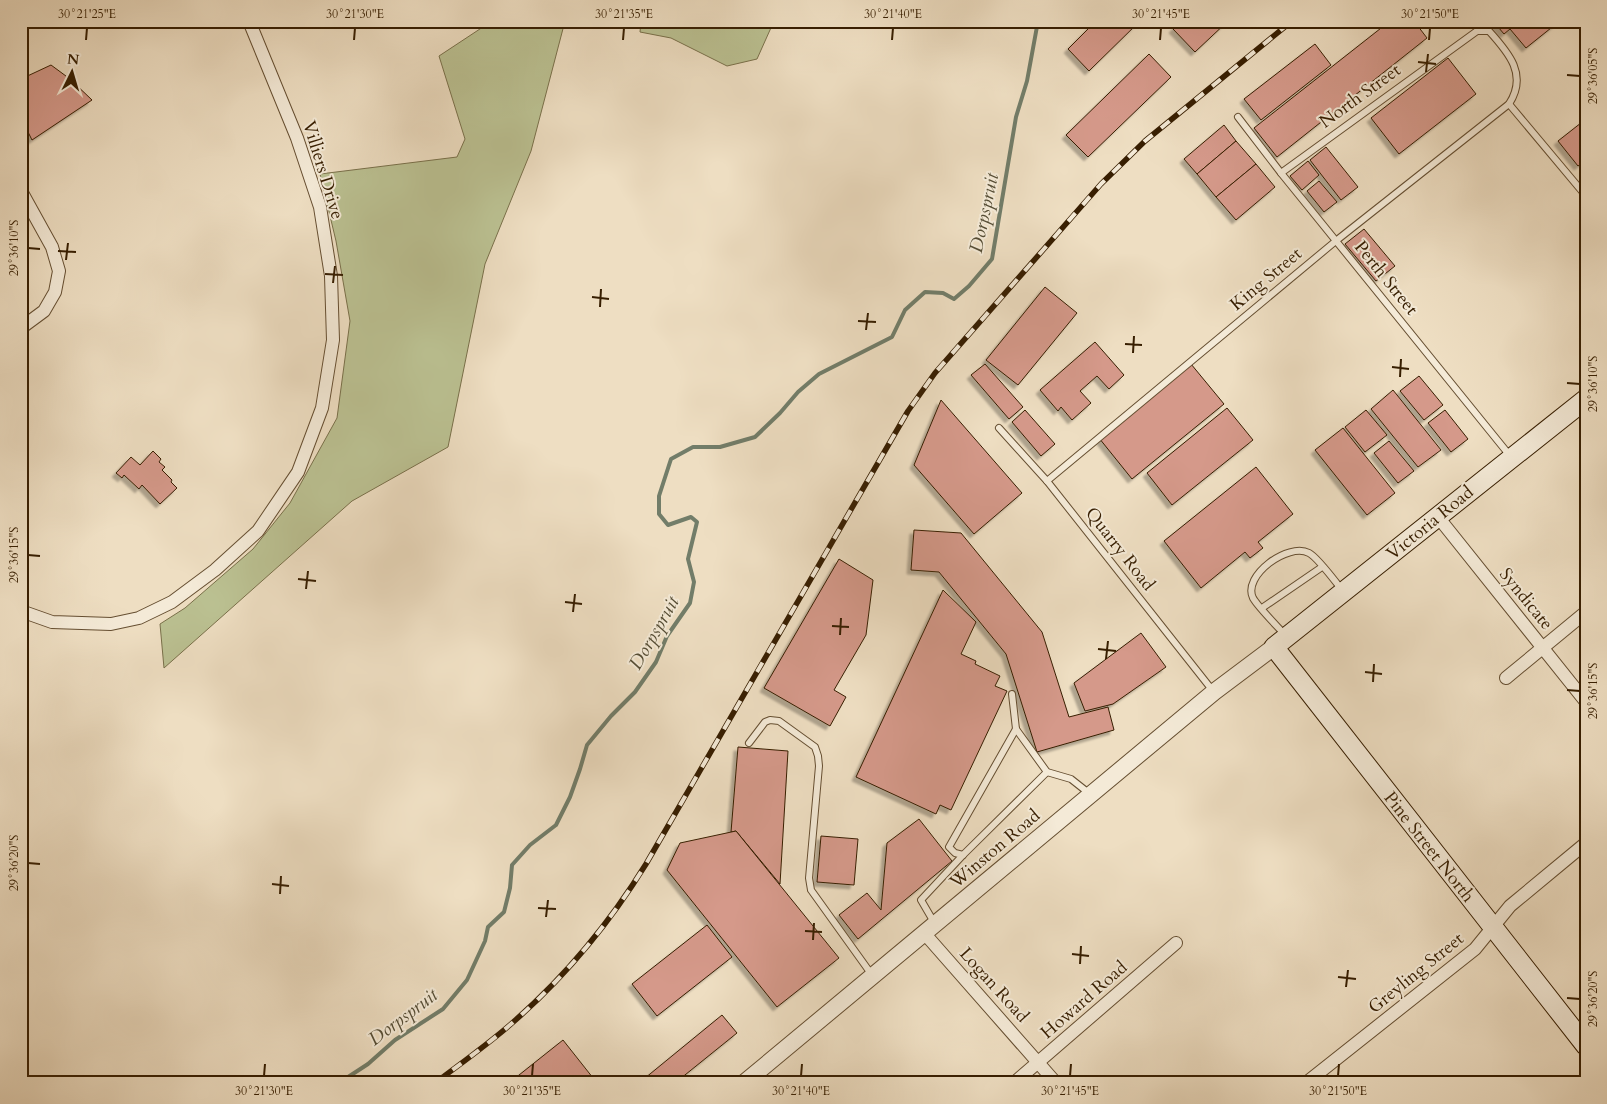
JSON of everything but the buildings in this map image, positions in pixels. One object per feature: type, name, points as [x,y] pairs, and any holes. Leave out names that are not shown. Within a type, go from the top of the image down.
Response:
[{"type":"main road","name":"Victoria Road","points":[[1280,642],[1586,399]]},
{"type":"main road","name":"Pine Street North","points":[[1280,642],[1492,927],[1586,1046]]},
{"type":"street","name":"Villiers Drive","points":[[21,611],[52,622],[111,624],[139,618],[172,602],[215,570],[258,531],[298,472],[322,408],[333,340],[331,276],[320,207],[297,138],[250,21]]},
{"type":"street","points":[[21,191],[52,247],[59,271],[55,292],[44,311],[21,328]]},
{"type":"street","name":"Syndicate","points":[[1438,517],[1586,702]]},
{"type":"street","points":[[1506,678],[1586,612]]},
{"type":"street","name":"Winston Road","points":[[744,1083],[1214,692],[1280,642]]},
{"type":"street","name":"Greyling Street","points":[[1306,1083],[1475,949],[1510,906],[1586,843]]},
{"type":"street","name":"Logan Road","points":[[930,929],[1056,1083]]},
{"type":"street","name":"Howard Road","points":[[1014,1083],[1176,943]]},
{"type":"lane","name":"North Street","points":[[1281,172],[1477,30],[1489,31],[1513,60],[1517,79],[1515,95],[1509,104]]},
{"type":"lane","points":[[1509,104],[1586,196]]},
{"type":"lane","name":"King Street","points":[[1047,481],[1337,240],[1509,104]]},
{"type":"lane","name":"Perth Street","points":[[1238,117],[1511,457]]},
{"type":"lane","name":"Quarry Road","points":[[999,428],[1047,481],[1214,692]]},
{"type":"lane","points":[[1280,642],[1262,608],[1253,597],[1251,586],[1256,576],[1284,552],[1298,550],[1310,553],[1344,592]]},
{"type":"lane","points":[[1262,608],[1322,567]]},
{"type":"lane","points":[[1012,694],[1016,729],[1047,772],[1071,779],[1091,795]]},
{"type":"lane","points":[[749,742],[765,722],[770,720],[779,722],[815,747],[819,766],[809,878],[811,890],[873,976]]},
{"type":"lane","points":[[963,855],[955,853],[949,847],[1016,729]]},
{"type":"lane","points":[[930,929],[921,900],[963,855],[1047,772]]},
{"type":"green space","points":[[492,21],[565,21],[531,151],[485,264],[448,447],[352,501],[164,668],[160,624],[185,608],[253,549],[290,503],[337,418],[350,321],[336,241],[320,174],[457,157],[465,139],[439,56]]},
{"type":"green space","points":[[641,21],[774,21],[757,59],[727,66],[671,38],[640,32]]},
{"type":"waterway","name":"Dorpspruit","points":[[336,1083],[368,1064],[395,1040],[443,1009],[467,980],[485,941],[488,927],[504,912],[510,888],[512,865],[530,845],[556,825],[570,797],[587,745],[611,716],[635,692],[656,662],[667,636],[690,603],[694,582],[688,559],[697,522],[691,517],[668,525],[659,514],[659,496],[671,459],[693,447],[720,447],[755,437],[798,392],[819,374],[892,337],[905,310],[925,292],[943,293],[954,299],[969,286],[992,259],[1016,117],[1027,81],[1038,21]]},
{"type":"railway","points":[[435,1083],[493,1039],[549,988],[617,908],[646,864],[908,411],[935,373],[1101,184],[1145,141],[1292,21]]}]
